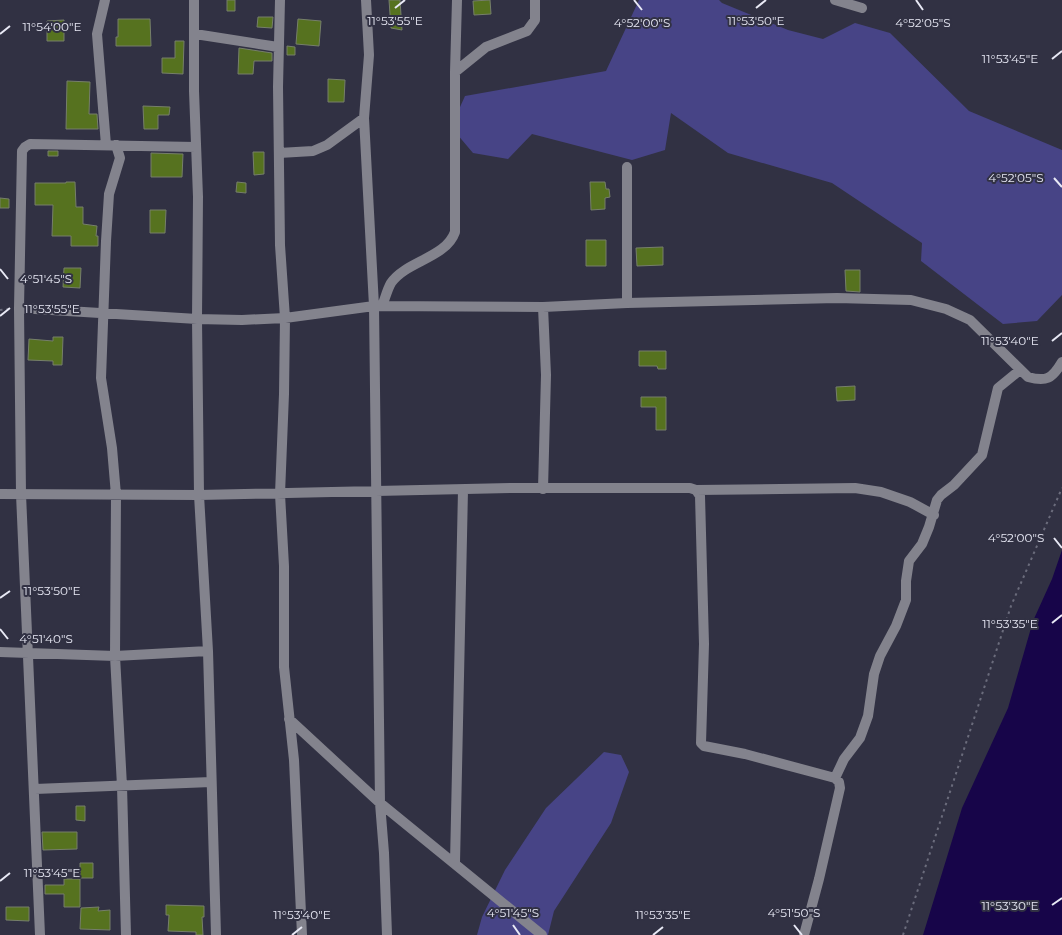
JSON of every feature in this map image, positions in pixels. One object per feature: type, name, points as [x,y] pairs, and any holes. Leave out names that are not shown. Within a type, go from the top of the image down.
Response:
[{"type":"street","points":[[105,0],[97,34],[111,145],[120,158],[109,194],[101,378],[112,448],[116,495],[115,656],[122,786],[126,935]]},
{"type":"street","points":[[194,0],[194,91],[198,235],[196,320],[199,495],[208,651],[216,935]]},
{"type":"street","points":[[280,0],[278,46],[280,245],[284,318],[280,494],[284,566],[284,667],[294,760],[302,935]]},
{"type":"street","points":[[366,0],[369,55],[364,118],[378,306],[376,493],[380,803],[387,935]]},
{"type":"street","points":[[378,306],[391,283],[401,274],[445,247],[452,241],[455,232],[457,0]]},
{"type":"street","points":[[455,72],[486,47],[527,31],[535,20],[535,0]]},
{"type":"street","points":[[835,0],[862,8]]},
{"type":"street","points":[[195,34],[278,46]]},
{"type":"street","points":[[279,153],[313,151],[327,145],[364,118]]},
{"type":"street","points":[[40,935],[21,494],[19,308],[22,151],[30,144],[196,147]]},
{"type":"street","points":[[627,167],[628,303]]},
{"type":"street","points":[[19,308],[196,320],[284,318],[378,306],[543,307],[837,298],[911,300],[946,309],[970,320],[1028,377],[1045,380],[1053,375],[1062,362]]},
{"type":"street","points":[[543,307],[546,375],[543,489]]},
{"type":"street","points":[[835,778],[844,759],[860,738],[868,716],[874,674],[880,656],[896,626],[906,600],[909,560],[922,544],[934,515],[934,508],[941,495],[954,485],[982,455],[998,388],[1020,370]]},
{"type":"street","points":[[0,494],[199,495],[348,491],[376,493],[543,489],[855,488],[882,492],[903,499],[934,515]]},
{"type":"street","points":[[455,863],[463,490]]},
{"type":"street","points":[[696,490],[700,496],[703,624],[701,743],[704,746],[746,754],[835,778],[839,782],[840,788],[804,935]]},
{"type":"street","points":[[0,652],[115,656],[208,651]]},
{"type":"street","points":[[289,719],[380,803],[542,935]]},
{"type":"street","points":[[35,789],[211,782]]},
{"type":"path","points":[[903,935],[1011,606],[1062,488]]},
{"type":"shaded area","points":[[639,0],[719,0],[722,3],[788,30],[823,39],[855,23],[890,33],[969,111],[1062,150],[1062,295],[1037,321],[1003,324],[921,261],[922,243],[832,183],[728,153],[671,113],[665,150],[632,160],[532,134],[508,159],[473,153],[451,127],[465,96],[606,71]]},
{"type":"shaded area","points":[[1062,550],[1062,935],[923,935],[962,808],[1008,708],[1033,621],[1052,579]]},
{"type":"shaded area","points":[[604,752],[621,755],[629,772],[611,823],[554,911],[548,935],[477,935],[482,917],[505,870],[546,808]]},
{"type":"building","points":[[227,0],[235,0],[235,11],[227,11]]},
{"type":"building","points":[[389,0],[400,0],[402,30],[391,28]]},
{"type":"building","points":[[490,0],[491,14],[474,15],[473,1]]},
{"type":"building","points":[[258,17],[273,17],[272,28],[257,27]]},
{"type":"building","points":[[118,19],[150,19],[151,46],[116,46]]},
{"type":"building","points":[[298,19],[321,21],[319,46],[296,44]]},
{"type":"building","points":[[64,20],[64,41],[47,41],[47,21]]},
{"type":"building","points":[[175,41],[184,41],[183,74],[162,73],[162,58],[175,58]]},
{"type":"building","points":[[287,46],[295,47],[295,55],[287,55]]},
{"type":"building","points":[[239,48],[272,53],[272,61],[254,61],[253,74],[238,74]]},
{"type":"building","points":[[328,79],[345,80],[344,102],[328,102]]},
{"type":"building","points":[[67,81],[90,82],[89,114],[97,114],[98,129],[66,129]]},
{"type":"building","points":[[143,106],[170,107],[169,115],[158,115],[158,129],[144,129]]},
{"type":"building","points":[[48,151],[58,151],[58,156],[48,156]]},
{"type":"building","points":[[253,152],[264,152],[264,174],[254,175]]},
{"type":"building","points":[[151,153],[183,154],[182,177],[151,177]]},
{"type":"building","points":[[75,182],[76,207],[83,207],[83,224],[97,226],[98,246],[71,246],[71,236],[52,236],[53,205],[35,205],[35,183]]},
{"type":"building","points":[[237,182],[246,183],[246,193],[236,192]]},
{"type":"building","points":[[590,182],[605,182],[606,189],[609,189],[610,197],[605,198],[605,209],[591,210]]},
{"type":"building","points":[[0,198],[9,199],[9,208],[0,208]]},
{"type":"building","points":[[150,210],[166,210],[165,233],[150,233]]},
{"type":"building","points":[[586,240],[606,240],[606,266],[586,266]]},
{"type":"building","points":[[663,247],[663,265],[637,266],[636,248]]},
{"type":"building","points":[[64,268],[81,268],[80,288],[63,287]]},
{"type":"building","points":[[845,270],[860,270],[860,292],[846,291]]},
{"type":"building","points":[[53,337],[63,337],[62,365],[53,365],[53,361],[28,360],[29,339],[53,341]]},
{"type":"building","points":[[639,351],[666,351],[666,369],[658,369],[657,366],[639,366]]},
{"type":"building","points":[[855,386],[855,400],[837,401],[836,387]]},
{"type":"building","points":[[641,397],[666,397],[666,430],[656,430],[656,407],[641,407]]},
{"type":"building","points":[[76,806],[85,806],[85,821],[76,820]]},
{"type":"building","points":[[42,832],[77,832],[77,849],[43,850]]},
{"type":"building","points":[[80,863],[93,863],[93,878],[80,878]]},
{"type":"building","points":[[64,879],[80,879],[80,907],[64,907],[64,894],[45,894],[45,885],[64,885]]},
{"type":"building","points":[[166,905],[204,906],[204,917],[202,917],[203,935],[196,935],[196,932],[168,931],[169,915],[166,915]]},
{"type":"building","points":[[6,907],[29,907],[29,921],[6,920]]},
{"type":"building","points":[[99,907],[98,911],[110,910],[110,930],[80,929],[81,908]]}]
